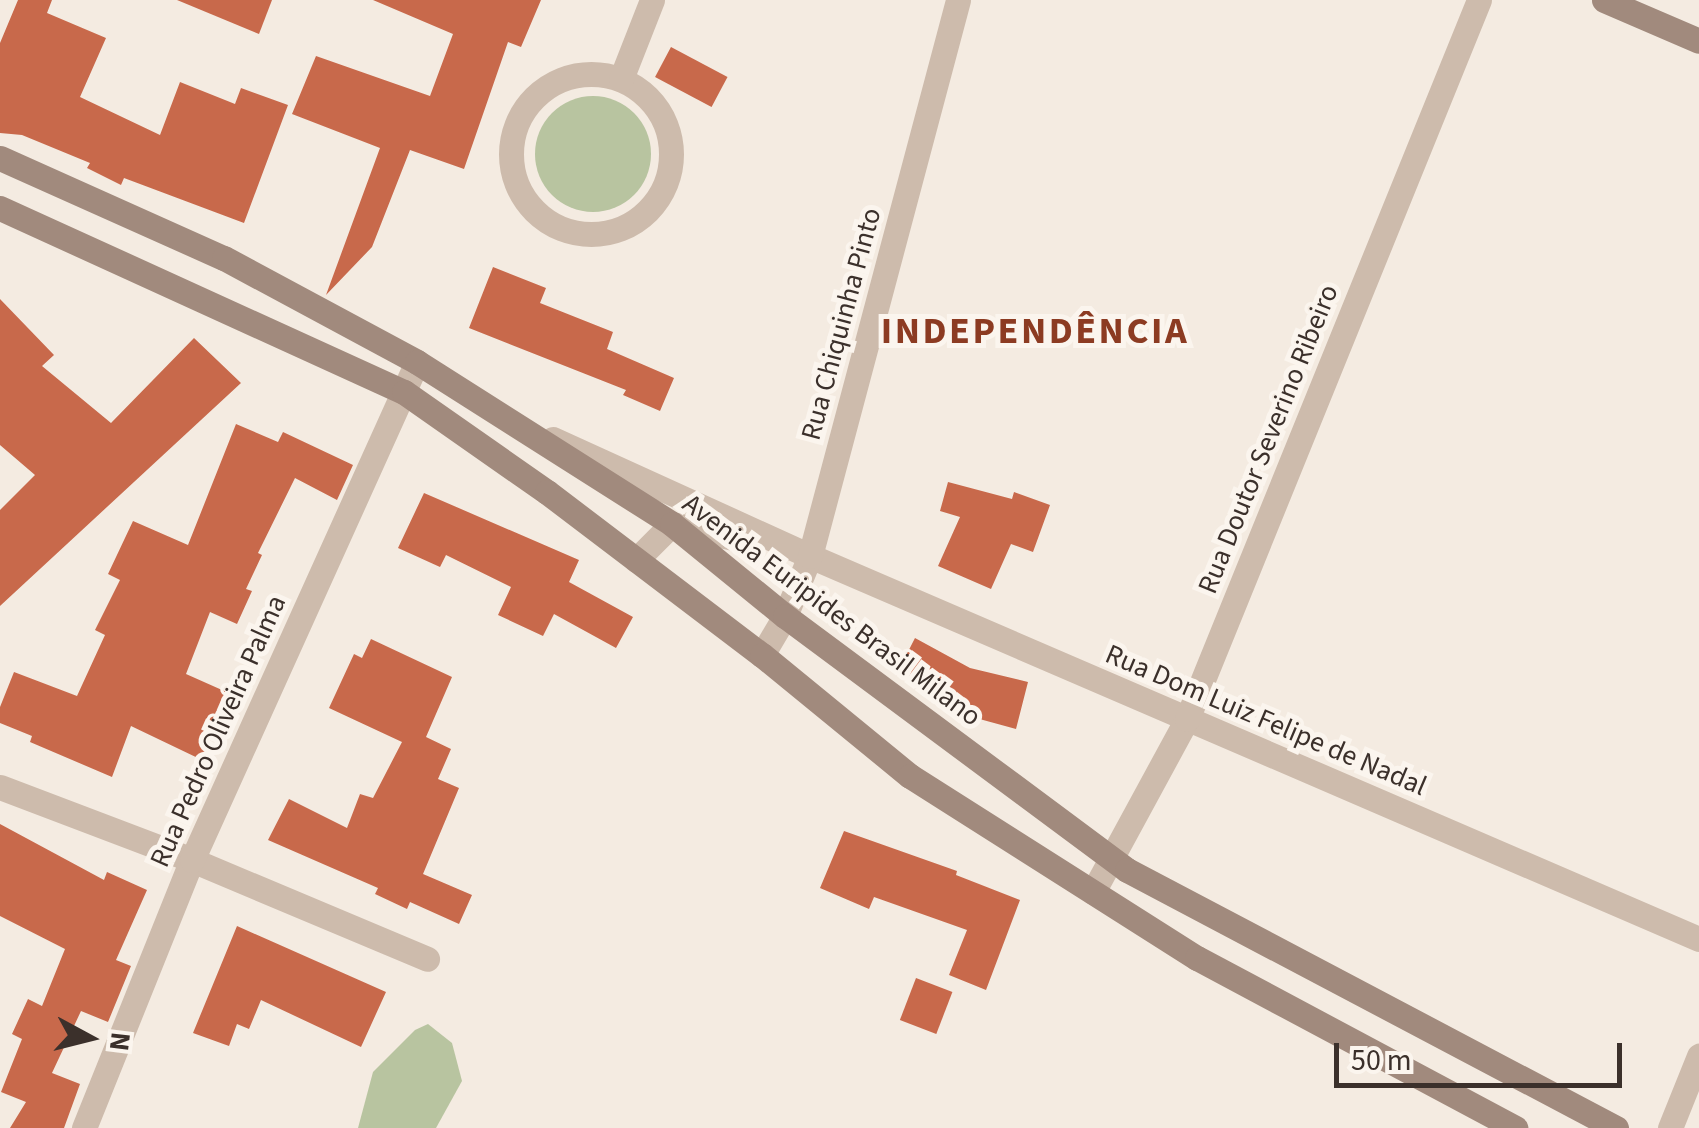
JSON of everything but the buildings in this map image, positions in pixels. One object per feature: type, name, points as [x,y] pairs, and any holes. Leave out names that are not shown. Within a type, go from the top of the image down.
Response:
[{"type":"main road","points":[[1604,0],[1699,41]]},
{"type":"main road","name":"Avenida Euripides Brasil Milano","points":[[0,158],[224,258],[417,362],[672,524],[785,616],[1114,860],[1616,1128]]},
{"type":"main road","points":[[0,208],[404,392],[762,655],[910,776],[1197,958],[1516,1128]]},
{"type":"street","points":[[620,79],[652,0]]},
{"type":"street","name":"Rua Chiquinha Pinto","points":[[762,655],[785,616],[810,556],[958,0]]},
{"type":"street","name":"Rua Doutor Severino Ribeiro","points":[[1093,892],[1114,860],[1187,719],[1479,0]]},
{"type":"street","points":[[596,73],[620,79],[644,93],[661,114],[670,139],[671,166],[662,191],[646,213],[623,228],[597,234],[570,232],[537,212],[515,180],[511,154],[515,128],[536,96],[570,76],[596,73]]},
{"type":"street","name":"Rua Pedro Oliveira Palma","points":[[84,1128],[192,860],[417,362]]},
{"type":"street","name":"Rua Dom Luiz Felipe de Nadal","points":[[496,413],[810,556],[1699,939]]},
{"type":"street","points":[[636,560],[672,524]]},
{"type":"street","name":"Rua Dom Luiz Felipe de Nadal","points":[[672,524],[810,556]]},
{"type":"street","points":[[0,788],[192,860],[427,959]]},
{"type":"street","points":[[1670,1128],[1699,1056]]},
{"type":"green space","points":[[593,96],[615,101],[634,113],[646,132],[651,154],[646,176],[634,195],[615,207],[593,212],[571,207],[552,195],[540,176],[535,154],[540,132],[552,113],[571,101]]},
{"type":"green space","points":[[428,1024],[452,1043],[462,1081],[436,1128],[358,1128],[373,1072],[415,1030]]},
{"type":"district","name":"INDEPENDÊNCIA","points":[[1035,332]]}]
